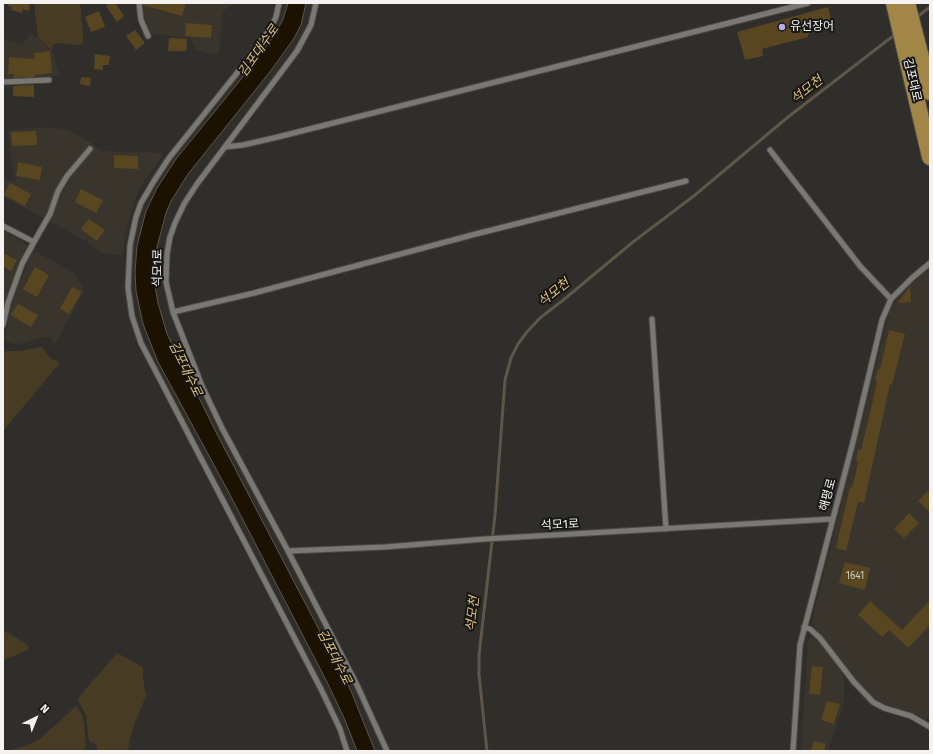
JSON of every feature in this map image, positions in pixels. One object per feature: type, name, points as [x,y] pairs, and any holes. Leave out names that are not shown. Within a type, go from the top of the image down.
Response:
[{"type":"main road","name":"김포대로","points":[[894,3],[930,157]]},
{"type":"main road","name":"김포대로","points":[[907,3],[930,92]]},
{"type":"lane","points":[[139,3],[140,20],[148,36]]},
{"type":"lane","points":[[279,3],[276,17],[270,29],[245,63],[169,158],[141,203],[136,217],[130,245],[128,288],[132,316],[141,344],[321,689],[340,729],[347,751]]},
{"type":"lane","name":"석모1로","points":[[316,3],[311,25],[297,51],[197,184],[184,204],[170,237],[167,254],[166,282],[173,312],[202,386],[222,428],[288,551],[357,685],[387,751]]},
{"type":"lane","points":[[225,147],[271,139],[808,3]]},
{"type":"lane","points":[[3,82],[49,80]]},
{"type":"lane","points":[[3,325],[8,303],[20,271],[50,214],[58,191],[73,167],[90,149]]},
{"type":"lane","points":[[770,150],[860,266],[892,299]]},
{"type":"lane","points":[[173,312],[254,293],[472,235],[686,181]]},
{"type":"lane","points":[[3,226],[34,242]]},
{"type":"lane","name":"해평로","points":[[793,751],[799,657],[804,627],[853,442],[880,327],[885,311],[892,299],[912,278],[930,263]]},
{"type":"lane","points":[[652,319],[666,529]]},
{"type":"lane","name":"석모1로","points":[[288,551],[832,519]]},
{"type":"lane","points":[[804,627],[810,629],[820,638],[854,682],[873,702],[884,708],[911,716],[930,727]]},
{"type":"shaded area","points":[[34,3],[80,3],[83,44],[75,45],[56,43],[52,45],[52,50],[38,38]]},
{"type":"shaded area","points":[[143,3],[243,3],[228,7],[223,12],[219,51],[217,55],[195,50],[191,38],[151,34],[143,13]]},
{"type":"shaded area","points":[[288,3],[306,3],[301,25],[293,40],[269,73],[188,174],[171,201],[166,213],[157,247],[155,286],[158,303],[167,334],[218,436],[351,691],[375,751],[357,751],[345,720],[327,682],[227,489],[158,362],[143,324],[136,291],[135,273],[137,246],[146,211],[157,188],[176,159],[246,73],[276,33],[283,19]]},
{"type":"shaded area","points":[[31,33],[52,50],[59,75],[43,78],[17,77],[3,79],[3,39],[22,44]]},
{"type":"shaded area","points":[[49,127],[68,130],[90,142],[102,151],[161,153],[162,156],[142,184],[134,201],[125,234],[123,254],[102,253],[88,242],[3,196],[3,177],[13,182],[16,181],[8,131]]},
{"type":"shaded area","points":[[3,231],[28,246],[18,265],[3,307]]},
{"type":"shaded area","points":[[33,250],[76,274],[84,291],[55,344],[51,337],[39,338],[24,343],[15,344],[5,341],[14,297]]},
{"type":"shaded area","points":[[930,268],[930,712],[925,721],[909,712],[883,705],[877,701],[859,683],[823,636],[812,625],[812,621],[889,313],[897,299]]},
{"type":"shaded area","points":[[42,347],[51,359],[59,362],[59,364],[3,431],[3,353],[6,351],[19,351]]},
{"type":"shaded area","points":[[3,630],[28,645],[29,649],[3,661]]},
{"type":"shaded area","points":[[813,636],[820,641],[844,677],[844,701],[828,751],[801,751],[808,643],[810,638]]},
{"type":"shaded area","points":[[117,653],[143,667],[146,696],[130,737],[128,751],[97,751],[97,745],[89,741],[86,715],[78,700]]},
{"type":"shaded area","points":[[75,707],[77,707],[82,715],[84,723],[86,745],[83,751],[8,751],[28,745],[41,738]]},
{"type":"building","points":[[9,3],[30,3],[29,11],[23,9],[22,13],[11,10],[12,7],[8,6]]},
{"type":"building","points":[[110,3],[115,3],[124,16],[117,22],[106,6]]},
{"type":"building","points":[[143,3],[186,3],[182,16],[143,5]]},
{"type":"building","points":[[828,7],[832,22],[822,25],[823,30],[808,34],[808,37],[762,49],[763,56],[745,60],[737,32]]},
{"type":"building","points":[[99,11],[105,27],[91,32],[85,17]]},
{"type":"building","points":[[186,23],[212,25],[211,38],[185,36]]},
{"type":"building","points":[[135,30],[145,43],[136,50],[126,36]]},
{"type":"building","points":[[169,38],[187,39],[186,51],[168,51]]},
{"type":"building","points":[[50,51],[52,73],[35,75],[35,77],[13,78],[14,74],[8,74],[9,57],[34,59],[34,53]]},
{"type":"building","points":[[95,54],[110,56],[109,65],[103,65],[103,70],[94,69]]},
{"type":"building","points":[[81,77],[91,78],[90,86],[80,84]]},
{"type":"building","points":[[34,85],[34,97],[13,96],[13,86]]},
{"type":"building","points":[[36,131],[37,145],[12,146],[11,132]]},
{"type":"building","points":[[114,155],[138,156],[138,169],[114,168]]},
{"type":"building","points":[[18,162],[42,167],[40,180],[16,176]]},
{"type":"building","points":[[10,183],[31,194],[25,206],[4,195]]},
{"type":"building","points":[[81,189],[103,200],[96,213],[75,202]]},
{"type":"building","points":[[89,219],[105,230],[97,241],[81,229]]},
{"type":"building","points":[[3,253],[17,260],[11,271],[3,266]]},
{"type":"building","points":[[35,267],[49,275],[37,297],[23,289]]},
{"type":"building","points":[[910,286],[911,302],[898,303]]},
{"type":"building","points":[[72,287],[82,292],[69,314],[60,309]]},
{"type":"building","points":[[18,304],[38,315],[31,327],[11,315]]},
{"type":"building","points":[[889,330],[905,334],[892,385],[890,384],[864,503],[858,502],[846,551],[836,548],[850,487],[852,487],[856,472],[858,450],[861,450],[871,409],[877,381],[875,380],[878,369],[880,369]]},
{"type":"building","points":[[930,489],[930,512],[918,501]]},
{"type":"building","points":[[909,513],[919,523],[904,538],[894,529]]},
{"type":"building","points":[[845,562],[870,568],[865,590],[839,583]]},
{"type":"building","points":[[930,600],[930,625],[908,648],[889,630],[882,637],[858,615],[870,601],[902,630]]},
{"type":"building","points":[[812,666],[823,667],[820,695],[809,694]]},
{"type":"building","points":[[827,701],[840,704],[834,724],[821,720]]},
{"type":"building","points":[[814,741],[826,744],[824,751],[811,751]]},
{"type":"waterway","name":"석모천","points":[[917,17],[930,7]]},
{"type":"waterway","name":"석모천","points":[[487,751],[479,675],[479,655],[495,515],[505,380],[511,358],[518,344],[540,318],[633,242],[695,195],[788,117],[897,33]]},
{"type":"place","name":"유선장어","points":[[782,27]]},
{"type":"water label","name":"김포대수로","points":[[259,51]]},
{"type":"water label","name":"김포대수로","points":[[185,369]]},
{"type":"water label","name":"김포대수로","points":[[334,657]]}]
